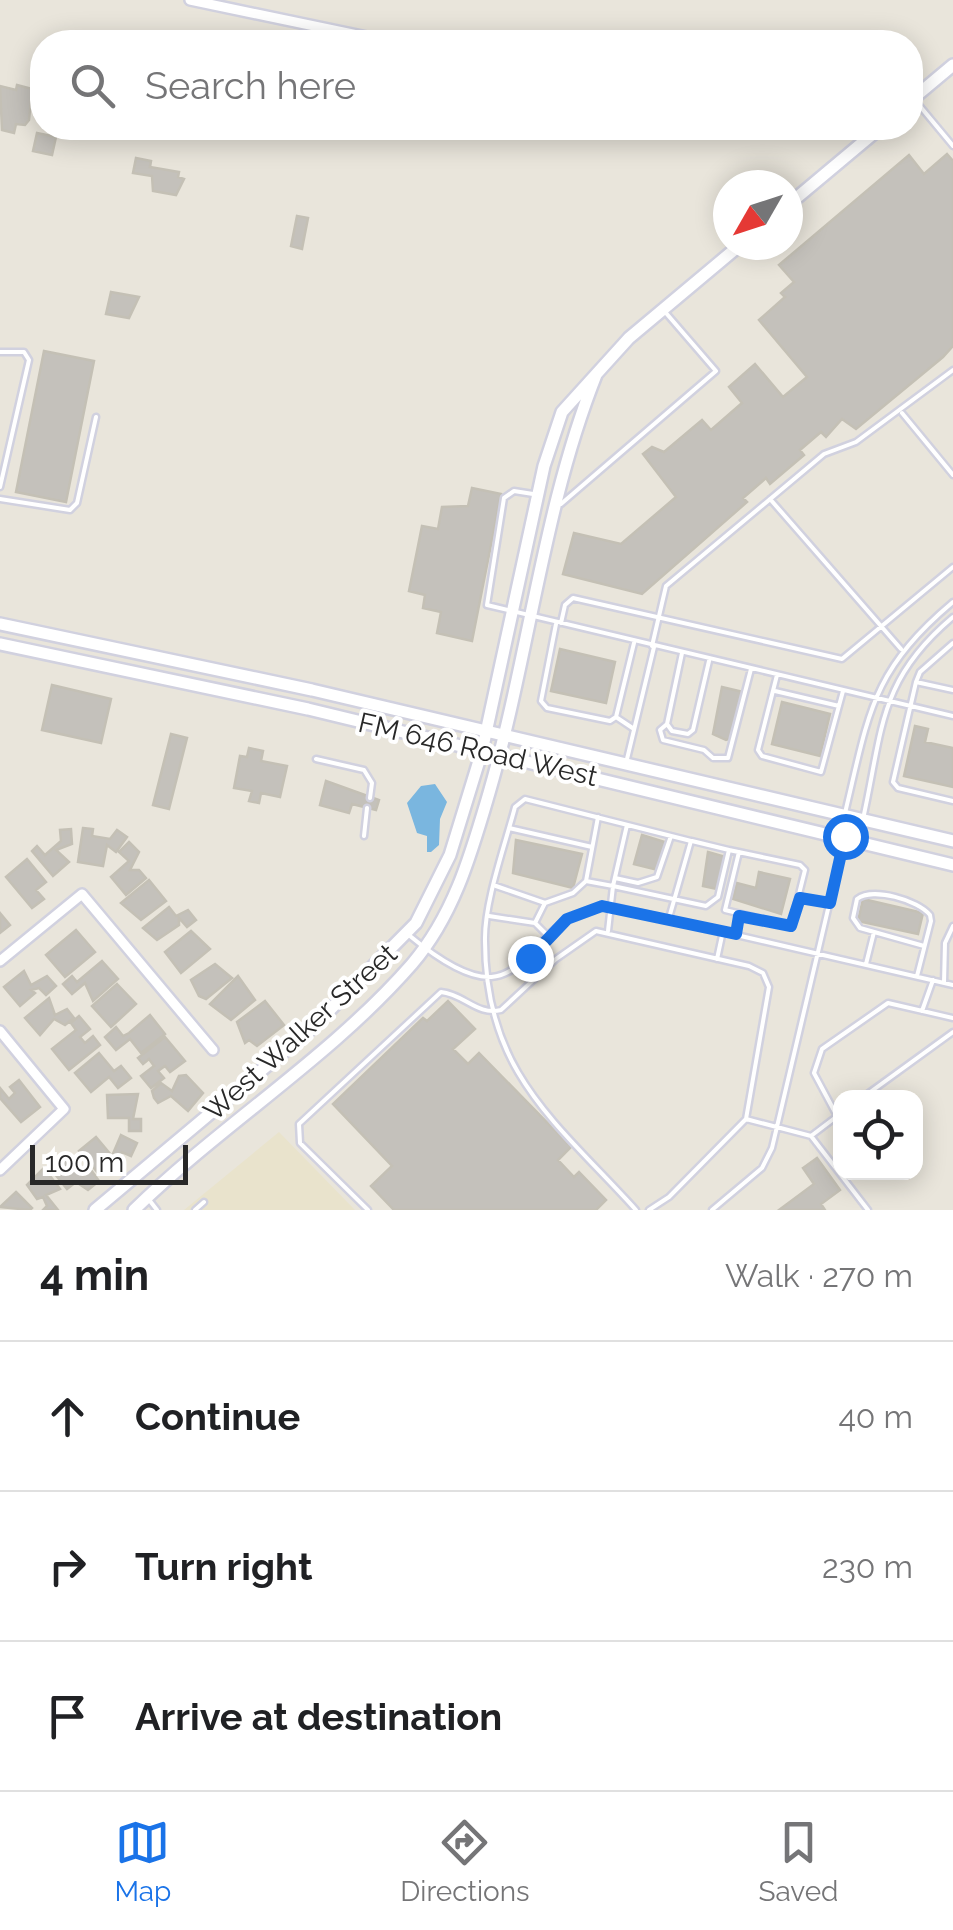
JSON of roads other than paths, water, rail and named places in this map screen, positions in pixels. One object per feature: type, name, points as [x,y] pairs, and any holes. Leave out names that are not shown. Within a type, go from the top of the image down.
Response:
[{"type":"street","points":[[190,0],[334,30]]},
{"type":"street","points":[[923,91],[953,65]]},
{"type":"street","points":[[803,192],[866,140]]},
{"type":"street","name":"West Walker Street","points":[[95,1210],[313,1027],[408,935],[428,906],[450,854],[488,732],[538,495],[562,412],[600,367],[722,260]]},
{"type":"street","name":"West Walker Street","points":[[134,1210],[353,1022],[424,948],[466,872],[500,754],[580,415],[600,367]]},
{"type":"street","name":"FM 646 Road West","points":[[0,624],[177,659],[953,841]]},
{"type":"street","name":"FM 646 Road West","points":[[0,644],[500,754],[953,865]]},
{"type":"street","points":[[0,961],[82,894],[213,1050]]},
{"type":"street","points":[[0,1031],[64,1109],[0,1170]]},
{"type":"lane","points":[[923,112],[953,146]]},
{"type":"lane","points":[[663,310],[716,371],[558,504],[514,491],[504,498],[484,601],[532,618],[953,716]]},
{"type":"lane","points":[[0,352],[24,352],[28,360],[0,487]]},
{"type":"lane","points":[[626,764],[666,586],[824,454],[856,442],[902,412],[953,370]]},
{"type":"lane","points":[[902,412],[953,475]]},
{"type":"lane","points":[[0,499],[62,512],[70,510],[76,503],[96,417]]},
{"type":"lane","points":[[770,499],[901,649]]},
{"type":"lane","points":[[635,642],[616,717],[610,721],[547,708],[542,701],[558,624],[565,604],[573,598],[842,659],[953,567]]},
{"type":"lane","points":[[844,815],[875,698],[901,649],[953,602]]},
{"type":"lane","points":[[863,818],[894,682],[917,650],[953,617]]},
{"type":"lane","points":[[953,643],[920,672],[894,786],[953,801]]},
{"type":"lane","points":[[682,653],[667,724],[660,730],[664,740],[704,750],[713,758],[728,758],[751,668]]},
{"type":"lane","points":[[667,724],[672,731],[688,734],[693,730],[709,659]]},
{"type":"lane","points":[[777,675],[758,750],[762,756],[821,772],[842,690]]},
{"type":"lane","points":[[916,682],[953,690]]},
{"type":"lane","points":[[773,691],[839,706]]},
{"type":"lane","points":[[616,717],[634,729]]},
{"type":"lane","points":[[316,759],[364,770],[372,783],[370,798]]},
{"type":"lane","points":[[636,1210],[538,1104],[500,1044],[492,1012],[484,938],[514,807],[524,799],[794,864],[806,870],[794,923],[786,926],[728,913],[726,906],[739,852]]},
{"type":"lane","points":[[364,836],[367,808]]},
{"type":"lane","points":[[496,886],[545,903],[573,893],[586,881],[598,817]]},
{"type":"lane","points":[[608,931],[613,886],[627,825]]},
{"type":"lane","points":[[510,828],[592,847]]},
{"type":"lane","points":[[615,878],[638,883],[652,881],[662,873],[672,836]]},
{"type":"lane","points":[[712,1210],[762,1168],[772,1148],[845,836]]},
{"type":"lane","points":[[669,918],[691,841]]},
{"type":"lane","points":[[586,881],[713,904],[729,850]]},
{"type":"lane","points":[[916,976],[931,921],[925,908],[863,894],[853,918],[860,928],[924,946]]},
{"type":"lane","points":[[800,898],[830,903]]},
{"type":"lane","points":[[535,923],[545,903]]},
{"type":"lane","points":[[408,935],[457,971],[489,977],[518,968],[577,912],[611,906],[953,985]]},
{"type":"lane","points":[[490,916],[535,923],[548,936]]},
{"type":"lane","points":[[736,934],[739,916]]},
{"type":"lane","points":[[944,982],[945,943],[953,926]]},
{"type":"lane","points":[[368,1210],[300,1143],[299,1124],[441,992],[492,1012],[501,1010],[584,936],[608,931],[763,973],[769,986],[746,1119],[669,1197],[649,1210]]},
{"type":"lane","points":[[717,958],[723,931]]},
{"type":"lane","points":[[866,964],[874,932]]},
{"type":"lane","points":[[946,964],[953,966]]},
{"type":"lane","points":[[922,1011],[933,980]]},
{"type":"lane","points":[[833,1105],[814,1073],[822,1049],[879,1006],[888,1003],[953,1018]]},
{"type":"lane","points":[[873,1090],[953,1032]]},
{"type":"lane","points":[[746,1119],[812,1136],[868,1210]]},
{"type":"lane","points":[[812,1136],[833,1120]]},
{"type":"lane","points":[[147,1197],[157,1210]]},
{"type":"lane","points":[[195,1210],[204,1202]]},
{"type":"water","points":[[435,784],[447,802],[440,819],[439,845],[427,852],[427,836],[417,833],[407,803],[421,786]]}]
